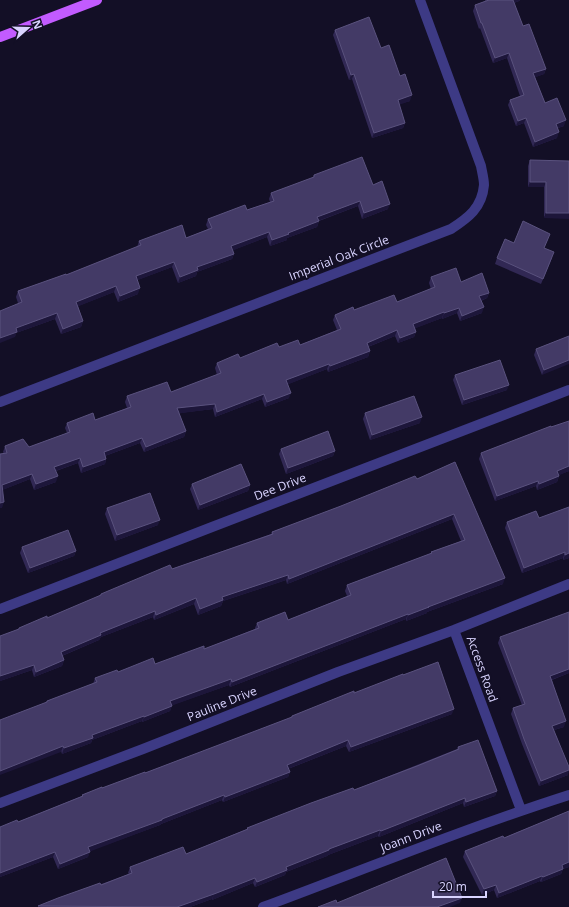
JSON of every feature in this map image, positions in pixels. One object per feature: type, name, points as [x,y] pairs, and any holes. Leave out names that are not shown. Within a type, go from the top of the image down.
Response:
[{"type":"main road","points":[[0,37],[97,0]]},
{"type":"street","name":"Imperial Oak Circle","points":[[0,402],[451,229],[468,218],[479,203],[484,185],[481,166],[420,0]]},
{"type":"street","name":"Dee Drive","points":[[0,609],[569,390]]},
{"type":"street","name":"Access Road","points":[[521,810],[454,630],[569,584]]},
{"type":"street","name":"Pauline Drive","points":[[0,803],[143,749],[338,672],[454,630]]},
{"type":"street","name":"Joann Drive","points":[[263,907],[521,810],[569,795]]},
{"type":"building","points":[[489,0],[513,0],[523,26],[529,24],[546,69],[533,73],[545,103],[557,98],[566,120],[556,124],[559,132],[535,142],[526,118],[518,121],[510,100],[524,95],[509,53],[495,58],[475,5]]},
{"type":"building","points":[[369,17],[381,48],[389,45],[400,76],[405,74],[412,95],[398,100],[405,123],[374,133],[354,74],[351,75],[335,30]]},
{"type":"building","points":[[362,157],[373,185],[382,181],[390,204],[364,213],[360,201],[317,217],[319,221],[272,240],[269,232],[231,246],[234,254],[197,267],[198,270],[180,277],[174,262],[136,276],[140,288],[120,296],[116,286],[76,302],[83,321],[63,329],[57,313],[16,328],[17,332],[0,338],[0,311],[22,302],[18,291],[66,275],[141,245],[139,241],[182,225],[186,238],[212,228],[208,219],[245,205],[247,210],[274,201],[271,193]]},
{"type":"building","points":[[530,160],[569,161],[569,213],[546,213],[546,182],[530,182]]},
{"type":"building","points":[[523,221],[550,234],[544,248],[554,252],[543,279],[497,258],[505,239],[514,243]]},
{"type":"building","points":[[456,268],[461,282],[482,273],[489,293],[479,296],[484,307],[462,316],[459,308],[444,312],[413,324],[416,332],[400,338],[397,330],[367,343],[370,351],[286,380],[291,393],[267,402],[264,394],[217,412],[215,404],[177,408],[186,431],[146,447],[142,438],[104,452],[106,459],[83,467],[80,458],[54,467],[58,476],[36,484],[32,474],[2,485],[4,502],[0,503],[0,454],[7,453],[5,446],[23,439],[29,447],[70,432],[67,423],[93,413],[95,420],[131,407],[127,396],[167,382],[171,392],[221,373],[217,363],[238,354],[240,358],[277,343],[279,347],[298,340],[300,345],[341,329],[335,315],[353,307],[354,310],[394,295],[397,302],[435,287],[431,277]]},
{"type":"building","points":[[569,336],[569,360],[544,370],[536,349]]},
{"type":"building","points":[[500,360],[509,385],[464,400],[455,375]]},
{"type":"building","points":[[414,396],[422,417],[372,435],[365,413]]},
{"type":"building","points":[[569,421],[569,466],[557,471],[559,476],[539,484],[538,481],[497,496],[481,453],[551,426]]},
{"type":"building","points":[[328,431],[335,451],[288,468],[281,449]]},
{"type":"building","points":[[455,462],[505,578],[232,682],[231,679],[170,701],[172,706],[92,735],[93,738],[64,748],[63,746],[0,771],[0,720],[97,682],[95,678],[117,670],[118,672],[153,658],[155,664],[204,646],[204,649],[259,628],[257,623],[285,612],[288,620],[351,595],[347,585],[465,540],[454,514],[289,579],[288,575],[222,597],[223,600],[200,609],[196,598],[156,615],[155,611],[100,633],[101,635],[61,652],[64,660],[36,672],[34,665],[0,676],[0,636],[47,616],[47,618],[170,565],[172,569],[273,534],[272,532],[415,476],[417,479]]},
{"type":"building","points":[[241,464],[250,485],[200,505],[192,484]]},
{"type":"building","points":[[150,493],[160,520],[117,535],[107,508]]},
{"type":"building","points":[[569,507],[569,553],[565,555],[565,552],[524,568],[507,522],[536,511],[539,518]]},
{"type":"building","points":[[68,530],[76,551],[30,568],[22,547]]},
{"type":"building","points":[[569,612],[569,669],[550,676],[566,721],[552,726],[569,770],[541,781],[513,708],[525,704],[500,637]]},
{"type":"building","points":[[438,662],[454,709],[351,747],[348,740],[287,765],[290,772],[225,797],[224,795],[162,820],[88,847],[90,852],[60,864],[55,852],[0,873],[0,827],[17,820],[18,822],[102,787],[145,773],[292,717],[354,691],[354,693]]},
{"type":"building","points":[[478,740],[497,791],[466,802],[465,798],[381,831],[380,830],[329,849],[286,867],[287,870],[257,882],[255,878],[177,907],[38,906],[132,873],[130,867],[183,847],[186,854],[311,803],[353,788],[354,790],[417,766],[459,749],[458,747]]},
{"type":"building","points":[[569,811],[569,862],[562,865],[563,869],[499,893],[496,885],[484,889],[465,851],[503,836],[504,838]]},
{"type":"building","points":[[446,858],[462,898],[437,907],[318,907],[336,900],[337,903]]}]
